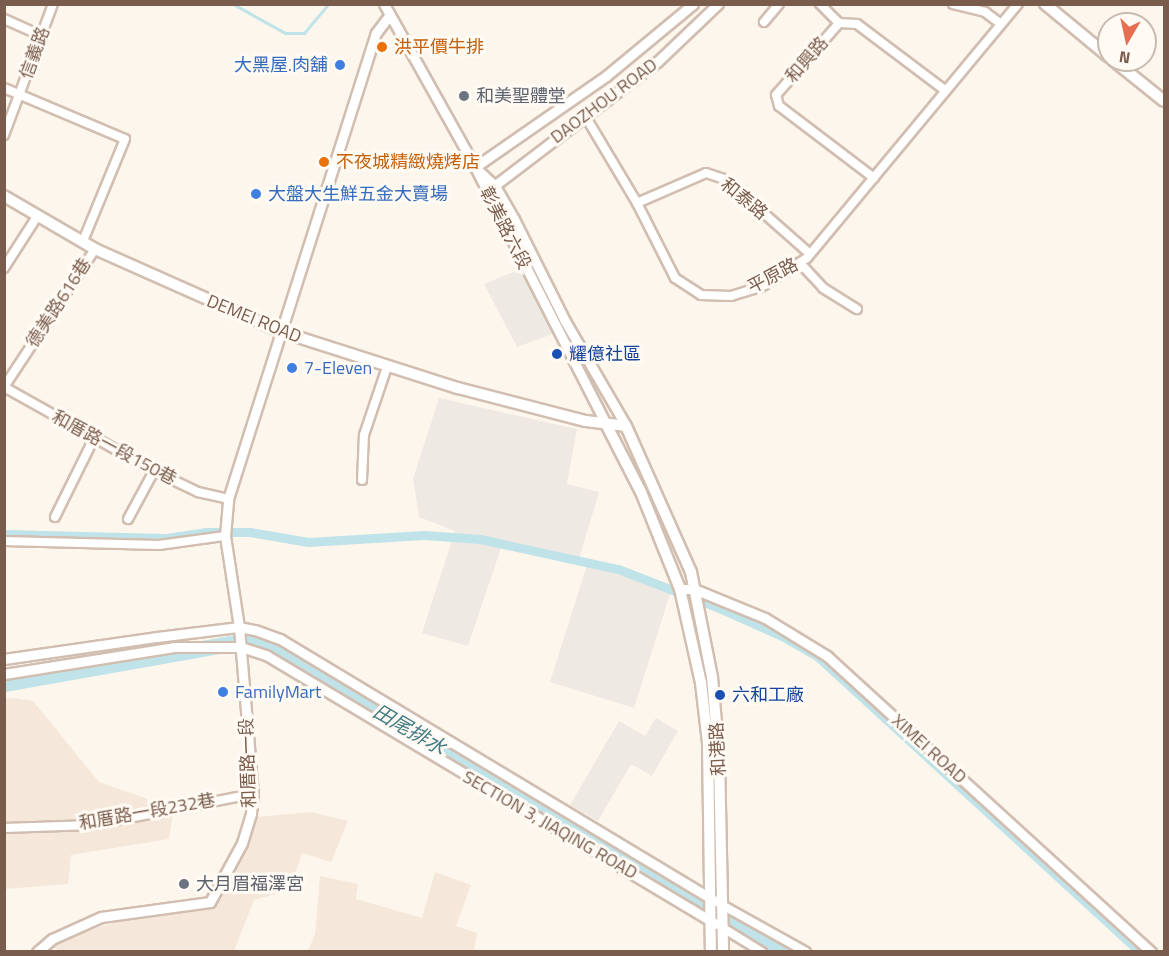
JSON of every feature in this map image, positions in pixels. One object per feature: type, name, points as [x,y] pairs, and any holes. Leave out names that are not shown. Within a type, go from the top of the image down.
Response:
[{"type":"main road","points":[[1045,4],[1097,47]]},
{"type":"main road","points":[[1128,72],[1164,101]]},
{"type":"main road","name":"DEMEI ROAD","points":[[4,196],[95,249],[279,331],[458,388],[606,424],[626,426]]},
{"type":"main road","name":"彰美路六段","points":[[606,424],[646,504],[680,589]]},
{"type":"main road","name":"彰美路六段","points":[[626,426],[661,498],[694,589]]},
{"type":"main road","points":[[646,504],[661,498]]},
{"type":"main road","name":"和港路","points":[[680,589],[708,743],[711,920]]},
{"type":"main road","name":"和港路","points":[[694,589],[716,707],[723,926]]},
{"type":"main road","points":[[711,920],[711,951]]},
{"type":"main road","points":[[723,926],[723,951]]},
{"type":"street","name":"信義路","points":[[4,135],[52,4]]},
{"type":"street","points":[[384,4],[475,167]]},
{"type":"street","name":"DAOZHOU ROAD","points":[[475,167],[606,76],[693,4]]},
{"type":"street","name":"DAOZHOU ROAD","points":[[486,192],[584,114],[657,62],[718,4]]},
{"type":"street","points":[[764,22],[779,4]]},
{"type":"street","points":[[820,4],[839,23]]},
{"type":"street","points":[[953,4],[985,12],[1001,24]]},
{"type":"street","name":"平原路","points":[[584,114],[637,203],[675,278],[701,295],[731,296],[761,287],[800,263],[810,254],[1018,4]]},
{"type":"street","points":[[239,631],[225,536],[228,499],[279,331],[376,33],[389,16]]},
{"type":"street","points":[[4,19],[42,36]]},
{"type":"street","name":"和興路","points":[[874,178],[779,106],[776,95],[839,23],[857,24],[946,91]]},
{"type":"street","points":[[4,88],[125,140],[83,242]]},
{"type":"street","name":"彰美路六段","points":[[475,167],[495,186],[565,321],[626,426]]},
{"type":"street","name":"彰美路六段","points":[[475,167],[606,424]]},
{"type":"street","name":"和泰路","points":[[637,203],[706,173],[725,179],[810,254]]},
{"type":"street","points":[[4,268],[38,215]]},
{"type":"street","name":"德美路616巷","points":[[5,387],[95,249]]},
{"type":"street","points":[[800,263],[823,288],[857,309]]},
{"type":"street","points":[[362,480],[364,435],[387,367]]},
{"type":"street","name":"和厝路一段150巷","points":[[5,387],[93,440],[154,471],[198,492],[228,499]]},
{"type":"street","points":[[55,517],[93,440]]},
{"type":"street","points":[[128,519],[154,471]]},
{"type":"street","points":[[4,541],[159,545],[225,536]]},
{"type":"street","name":"XIMEI ROAD","points":[[680,589],[694,589],[765,618],[827,656],[1152,951]]},
{"type":"street","name":"和厝路一段","points":[[37,951],[52,939],[101,917],[210,902],[242,843],[253,794],[239,631]]},
{"type":"street","name":"SECTION 3, JIAQING ROAD","points":[[4,658],[239,631],[280,639],[722,908]]},
{"type":"street","name":"SECTION 3, JIAQING ROAD","points":[[4,674],[174,647],[241,647],[267,655],[723,926]]},
{"type":"street","name":"和厝路一段232巷","points":[[4,828],[93,825],[253,794]]},
{"type":"street","points":[[722,908],[806,951]]},
{"type":"street","points":[[723,926],[762,951]]},
{"type":"shaded area","points":[[523,268],[555,333],[517,347],[484,284]]},
{"type":"shaded area","points":[[439,398],[577,429],[567,484],[599,492],[579,559],[503,542],[468,646],[422,633],[455,531],[419,517],[413,479]]},
{"type":"shaded area","points":[[587,565],[671,591],[634,708],[550,682]]},
{"type":"shaded area","points":[[4,699],[33,701],[99,782],[145,798],[173,814],[169,839],[71,855],[68,884],[5,889]]},
{"type":"shaded area","points":[[656,718],[678,731],[652,776],[631,764],[598,821],[570,805],[619,721],[645,736]]},
{"type":"shaded area","points":[[312,812],[348,821],[331,862],[302,853],[290,890],[254,900],[234,951],[64,952],[54,948],[57,941],[130,917],[216,908],[239,865],[256,817]]},
{"type":"shaded area","points":[[435,872],[471,885],[456,926],[477,933],[474,951],[308,951],[315,934],[320,876],[358,884],[356,899],[422,918]]},
{"type":"water","points":[[742,922],[791,951],[770,951],[742,935]]},
{"type":"waterway","points":[[233,4],[285,33],[304,33],[328,4]]},
{"type":"waterway","points":[[4,534],[166,538],[206,532],[250,532],[308,542],[424,535],[480,539],[618,569],[719,608],[782,636],[817,656],[1140,952]]},
{"type":"waterway","name":"田尾排水","points":[[4,684],[254,640],[531,799],[781,952]]},
{"type":"place","name":"洪平價牛排","points":[[382,47]]},
{"type":"place","name":"大黑屋.肉舖","points":[[340,65]]},
{"type":"place","name":"和美聖體堂","points":[[464,96]]},
{"type":"place","name":"不夜城精緻燒烤店","points":[[324,162]]},
{"type":"place","name":"大盤大生鮮五金大賣場","points":[[256,194]]},
{"type":"place","name":"耀億社區","points":[[557,354]]},
{"type":"place","name":"7-Eleven","points":[[292,368]]},
{"type":"place","name":"FamilyMart","points":[[223,692]]},
{"type":"place","name":"六和工廠","points":[[720,695]]},
{"type":"place","name":"大月眉福澤宮","points":[[184,884]]}]
